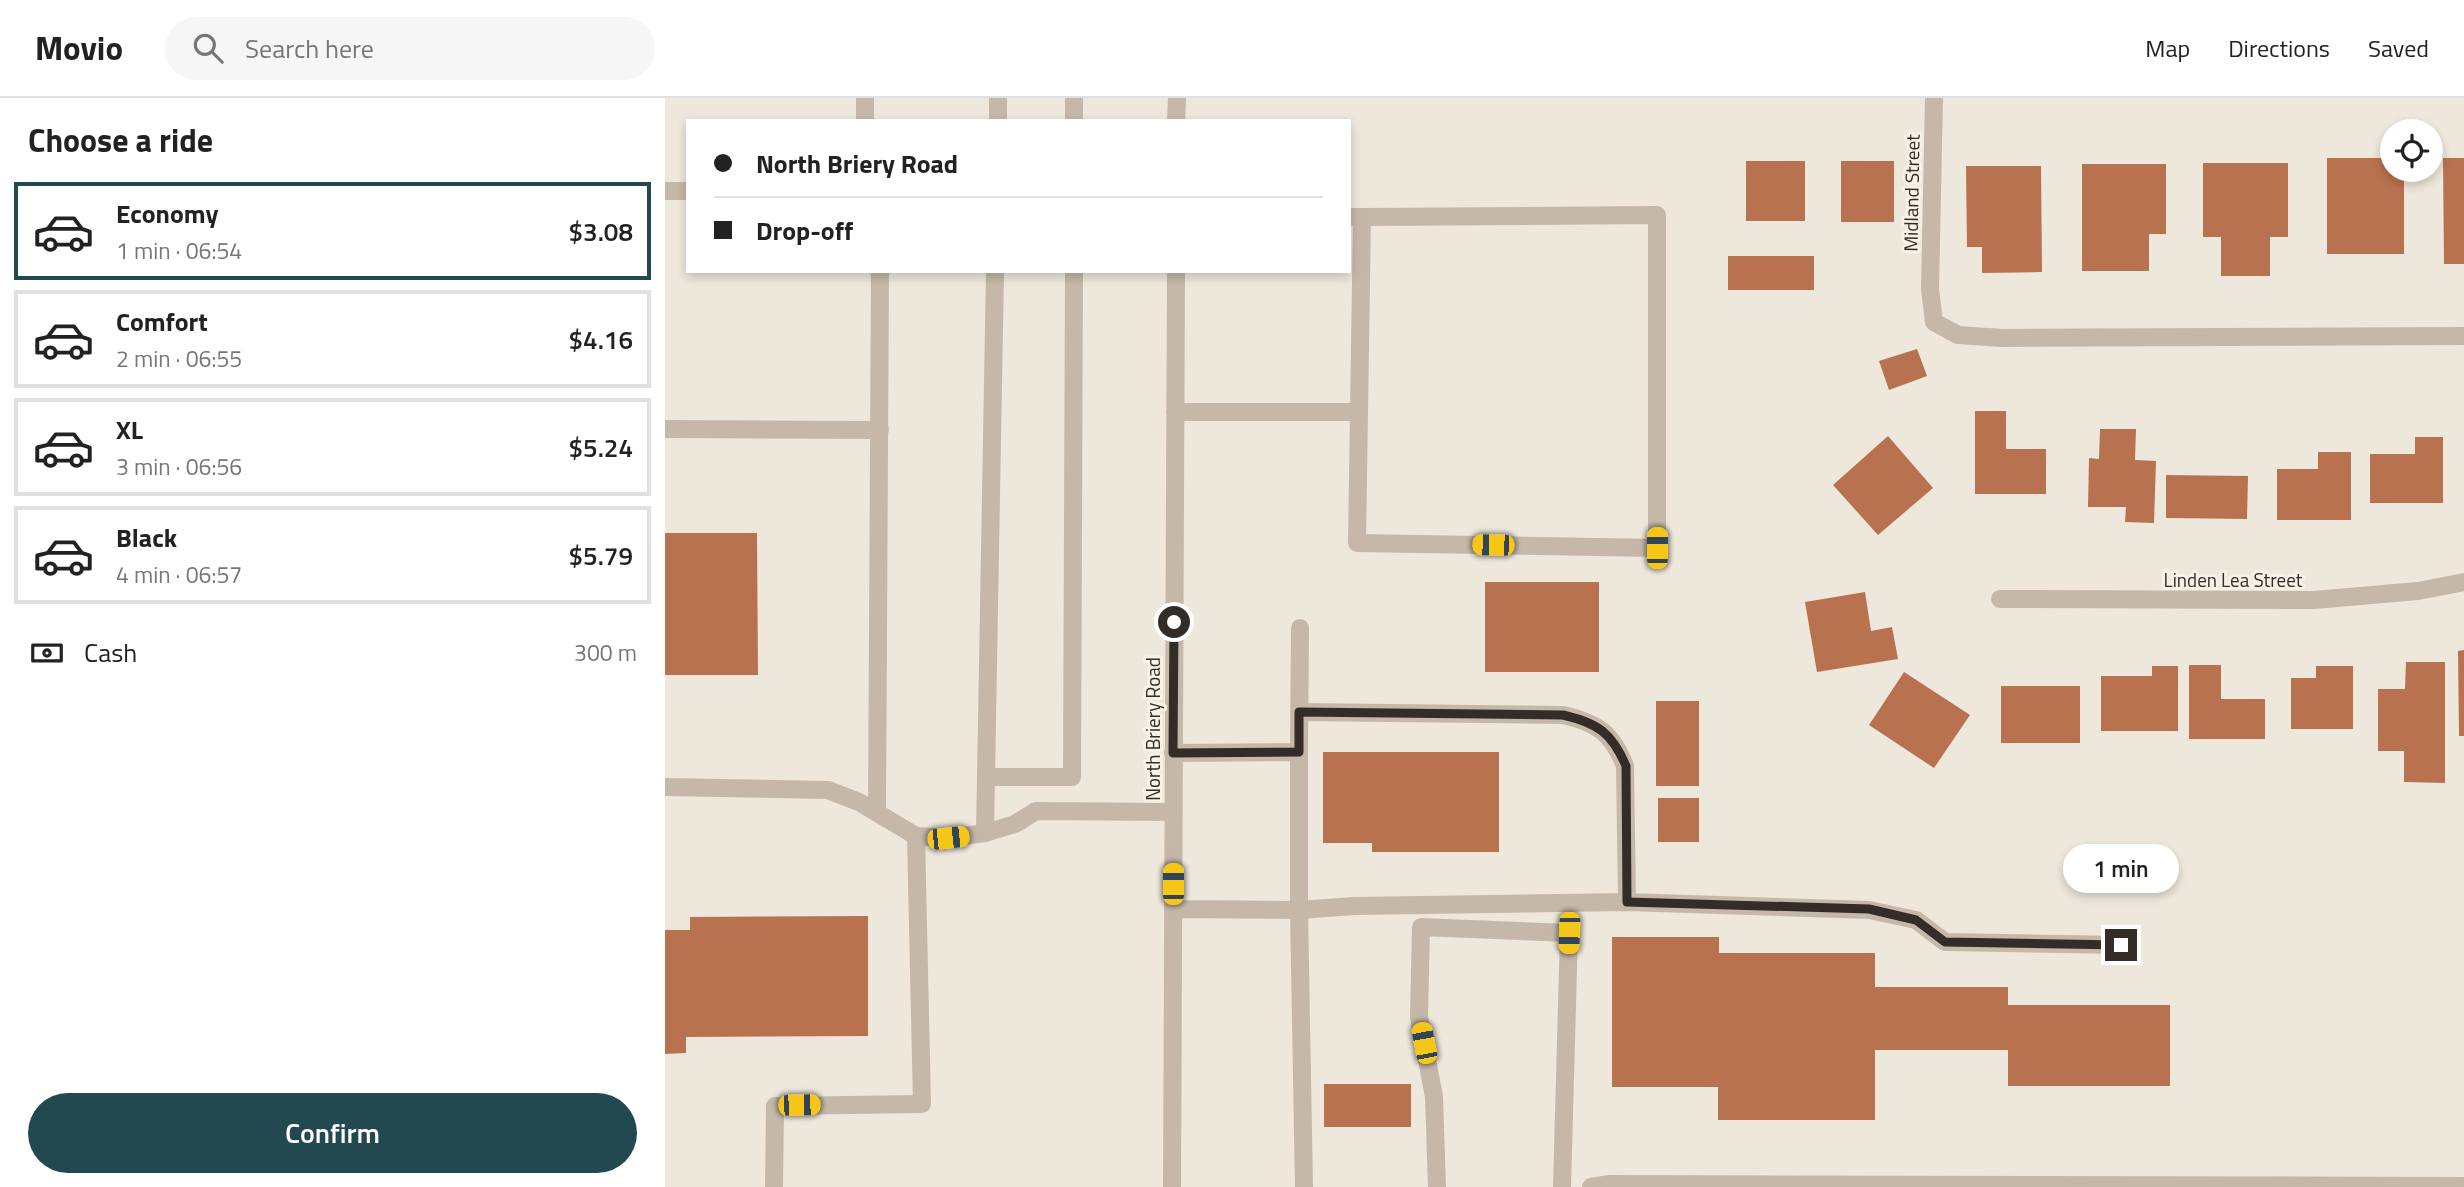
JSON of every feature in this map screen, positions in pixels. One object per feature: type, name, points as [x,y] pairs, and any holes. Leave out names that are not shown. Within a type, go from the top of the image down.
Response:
[{"type":"street","points":[[865,98],[865,119]]},
{"type":"street","points":[[998,98],[998,119]]},
{"type":"street","points":[[1074,98],[1074,119]]},
{"type":"street","points":[[1176,119],[1177,98]]},
{"type":"street","name":"Midland Street","points":[[1934,98],[1930,289],[1934,322],[1958,335],[2002,338],[2464,336]]},
{"type":"street","points":[[665,191],[686,191]]},
{"type":"street","points":[[1657,215],[1657,548],[1357,542],[1359,412],[1356,217],[1657,215]]},
{"type":"street","points":[[877,813],[880,273]]},
{"type":"street","points":[[985,833],[995,273]]},
{"type":"street","points":[[986,777],[1072,777],[1074,273]]},
{"type":"street","name":"North Briery Road","points":[[1171,1187],[1175,273]]},
{"type":"street","points":[[1175,412],[1359,412]]},
{"type":"street","points":[[665,429],[880,430]]},
{"type":"street","name":"Linden Lea Street","points":[[2000,599],[2325,600],[2418,591],[2464,582]]},
{"type":"street","points":[[1300,628],[1299,910],[1304,1187]]},
{"type":"street","points":[[1299,712],[1563,715],[1586,720],[1604,731],[1618,748],[1626,766],[1627,902]]},
{"type":"street","points":[[1173,753],[1299,752]]},
{"type":"street","points":[[665,787],[828,790],[859,802],[916,836],[948,838],[985,833],[1015,824],[1036,810],[1173,812]]},
{"type":"street","points":[[774,1187],[775,1106],[922,1104],[916,836]]},
{"type":"street","points":[[1173,909],[1299,910],[1354,906],[1627,902],[1869,909],[1916,920],[1945,942],[2121,945]]},
{"type":"street","points":[[1562,1187],[1572,903]]},
{"type":"street","points":[[1437,1187],[1434,1097],[1419,1017],[1421,927],[1569,933]]},
{"type":"street","points":[[1591,1187],[1610,1184],[2464,1186]]},
{"type":"building","points":[[2327,158],[2380,158],[2380,182],[2404,182],[2404,254],[2327,254]]},
{"type":"building","points":[[2443,158],[2464,158],[2464,264],[2444,264]]},
{"type":"building","points":[[1746,161],[1805,161],[1805,221],[1746,221]]},
{"type":"building","points":[[1841,161],[1894,161],[1894,222],[1841,222]]},
{"type":"building","points":[[2203,163],[2288,163],[2288,237],[2270,237],[2270,276],[2221,276],[2221,237],[2203,237]]},
{"type":"building","points":[[2082,164],[2166,164],[2166,234],[2149,234],[2149,271],[2082,271]]},
{"type":"building","points":[[1966,166],[2041,166],[2042,272],[1982,273],[1982,247],[1967,247]]},
{"type":"building","points":[[1728,256],[1814,256],[1814,290],[1728,290]]},
{"type":"building","points":[[1917,349],[1927,376],[1889,390],[1879,361]]},
{"type":"building","points":[[1975,411],[2006,411],[2006,449],[2046,449],[2046,494],[1975,494]]},
{"type":"building","points":[[2100,429],[2136,429],[2135,460],[2156,461],[2154,523],[2125,522],[2126,507],[2088,507],[2089,458],[2099,459]]},
{"type":"building","points":[[1888,436],[1933,488],[1878,535],[1833,485]]},
{"type":"building","points":[[2415,437],[2443,437],[2443,503],[2370,503],[2370,454],[2415,454]]},
{"type":"building","points":[[2318,452],[2351,452],[2351,520],[2277,520],[2277,469],[2318,469]]},
{"type":"building","points":[[2166,475],[2248,476],[2247,519],[2166,518]]},
{"type":"building","points":[[665,533],[757,533],[758,675],[665,675]]},
{"type":"building","points":[[1485,582],[1599,582],[1599,672],[1485,672]]},
{"type":"building","points":[[1865,592],[1871,631],[1892,627],[1898,659],[1817,672],[1805,602]]},
{"type":"building","points":[[2464,650],[2464,736],[2459,736],[2458,651]]},
{"type":"building","points":[[2406,662],[2445,662],[2445,783],[2404,782],[2404,751],[2378,751],[2378,689],[2405,689]]},
{"type":"building","points":[[2189,665],[2221,665],[2221,699],[2265,699],[2265,739],[2189,739]]},
{"type":"building","points":[[2152,666],[2178,666],[2178,731],[2101,731],[2101,676],[2152,676]]},
{"type":"building","points":[[2316,666],[2353,666],[2353,729],[2291,729],[2291,678],[2316,678]]},
{"type":"building","points":[[1904,672],[1970,715],[1934,768],[1869,725]]},
{"type":"building","points":[[2001,686],[2080,686],[2080,743],[2001,743]]},
{"type":"building","points":[[1656,701],[1699,701],[1699,786],[1656,786]]},
{"type":"building","points":[[1323,752],[1499,752],[1499,852],[1372,852],[1372,843],[1323,843]]},
{"type":"building","points":[[1658,798],[1699,798],[1699,842],[1658,842]]},
{"type":"building","points":[[868,916],[868,1036],[686,1037],[686,1053],[665,1054],[665,930],[690,930],[690,917]]},
{"type":"building","points":[[1612,937],[1719,937],[1719,953],[1875,953],[1875,987],[2008,987],[2008,1005],[2170,1005],[2170,1086],[2008,1086],[2008,1050],[1875,1050],[1875,1120],[1718,1120],[1718,1087],[1612,1087]]},
{"type":"building","points":[[1324,1084],[1411,1084],[1411,1127],[1324,1127]]},
{"type":"route","points":[[1174,622],[1173,753],[1299,752],[1299,712],[1563,715],[1586,720],[1604,731],[1618,748],[1626,766],[1627,902],[1869,909],[1916,920],[1945,942],[2121,945]]}]
